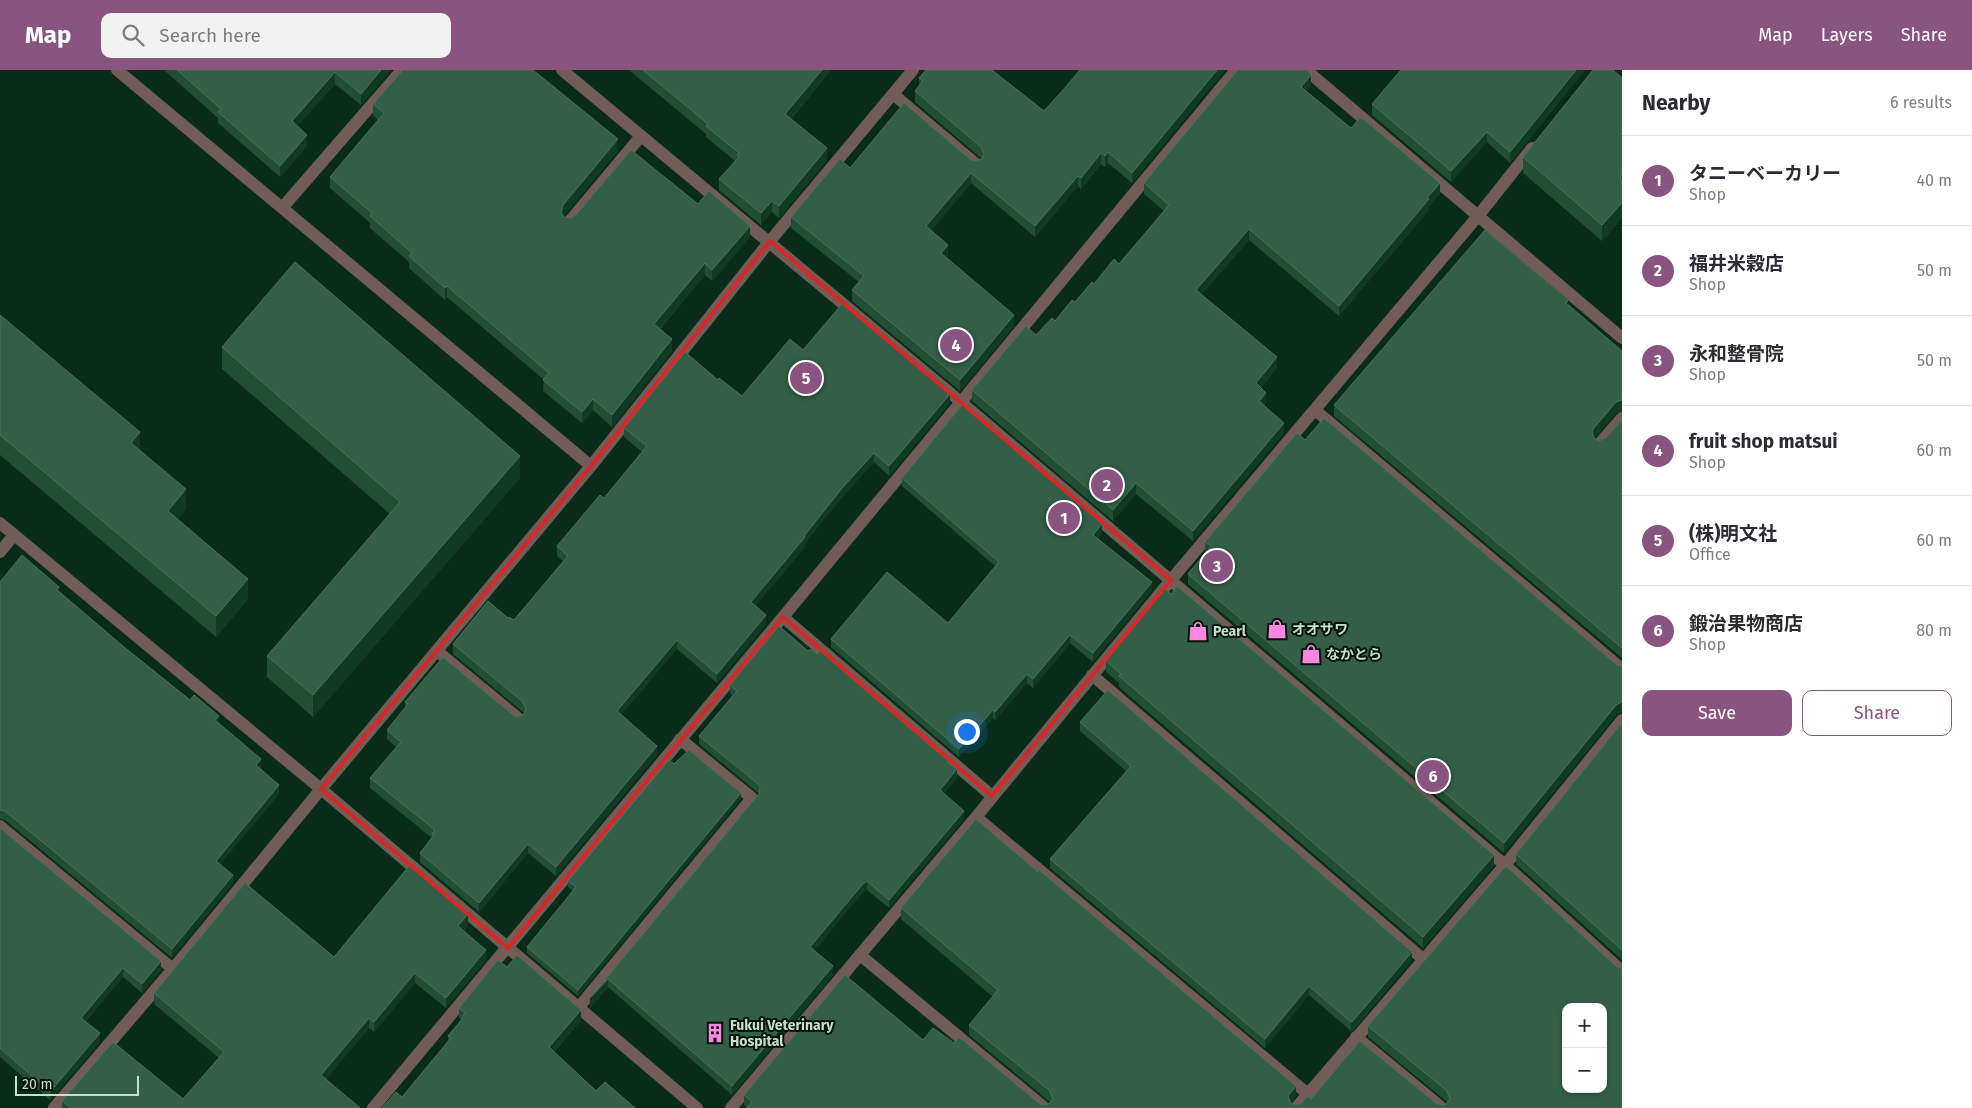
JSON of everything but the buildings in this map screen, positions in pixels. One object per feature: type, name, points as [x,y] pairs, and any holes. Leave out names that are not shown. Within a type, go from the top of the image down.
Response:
[{"type":"street","points":[[117,70],[591,466]]},
{"type":"street","points":[[282,208],[402,70]]},
{"type":"street","points":[[54,1108],[173,969],[591,466],[770,241],[913,70]]},
{"type":"street","points":[[373,1108],[508,948],[1236,70]]},
{"type":"street","points":[[1306,70],[1622,338]]},
{"type":"street","points":[[568,72],[641,136],[770,241],[1171,580],[1505,865],[1622,971]]},
{"type":"street","points":[[893,94],[976,164]]},
{"type":"street","points":[[569,222],[641,136]]},
{"type":"street","points":[[732,1108],[976,817],[1171,580],[1478,216],[1540,139]]},
{"type":"street","points":[[1315,410],[1622,669]]},
{"type":"street","points":[[1600,443],[1622,418]]},
{"type":"street","points":[[0,522],[321,789],[697,1108]]},
{"type":"street","points":[[0,552],[14,535]]},
{"type":"street","points":[[783,617],[992,796]]},
{"type":"street","points":[[436,651],[518,718]]},
{"type":"street","points":[[1092,675],[1424,959]]},
{"type":"street","points":[[1296,1108],[1505,865],[1622,720]]},
{"type":"street","points":[[579,1007],[752,798],[680,740]]},
{"type":"street","points":[[976,817],[1308,1094]]},
{"type":"street","points":[[0,826],[173,969]]},
{"type":"street","points":[[860,955],[1045,1108]]},
{"type":"street","points":[[1356,1037],[1442,1108]]},
{"type":"highlighted area","points":[[770,241],[1171,580],[992,796],[783,617],[508,948],[321,789],[591,466]]},
{"type":"place","name":"fruit shop matsui","points":[[956,345]]},
{"type":"place","name":"(株)明文社","points":[[806,378]]},
{"type":"place","name":"福井米穀店","points":[[1107,485]]},
{"type":"place","name":"タニーベーカリー","points":[[1064,518]]},
{"type":"place","name":"永和整骨院","points":[[1217,566]]},
{"type":"place","name":"オオサワ","points":[[1277,629]]},
{"type":"place","name":"Pearl","points":[[1198,631]]},
{"type":"place","name":"なかとら","points":[[1311,654]]},
{"type":"place","name":"鍛治果物商店","points":[[1433,776]]},
{"type":"place","name":"Fukui Veterinary Hospital","points":[[715,1033]]}]
